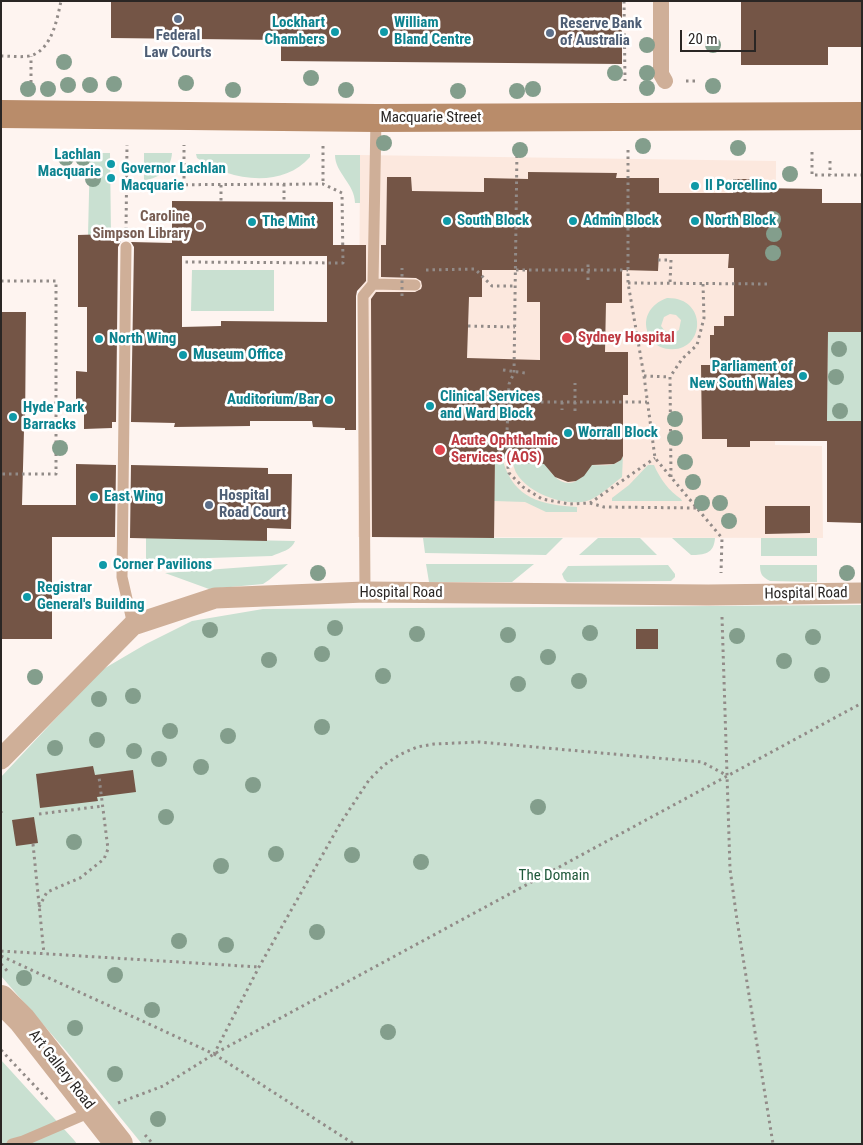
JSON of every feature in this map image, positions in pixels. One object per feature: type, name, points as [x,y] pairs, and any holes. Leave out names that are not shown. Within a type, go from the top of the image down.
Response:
[{"type":"main road","name":"Macquarie Street","points":[[1,114],[376,118],[862,116]]},
{"type":"street","points":[[661,1],[661,74],[665,81]]},
{"type":"street","name":"Hospital Road","points":[[1,759],[133,626],[215,598],[365,592],[708,595],[862,594]]},
{"type":"street","name":"Art Gallery Road","points":[[1,999],[101,1108],[119,1144]]},
{"type":"lane","points":[[365,592],[363,296],[373,284],[376,118]]},
{"type":"lane","points":[[126,247],[122,577],[133,626]]},
{"type":"lane","points":[[373,284],[415,285]]},
{"type":"lane","points":[[12,1144],[101,1108]]},
{"type":"path","points":[[1,56],[31,56],[41,50],[52,34],[61,1]]},
{"type":"path","points":[[624,1],[625,81]]},
{"type":"path","points":[[21,87],[31,87],[31,56]]},
{"type":"path","points":[[126,247],[127,145]]},
{"type":"path","points":[[184,145],[184,185]]},
{"type":"path","points":[[323,146],[323,184]]},
{"type":"path","points":[[517,149],[514,373],[509,384],[506,456],[509,473],[522,487],[542,499],[569,504],[590,503],[604,507],[696,508]]},
{"type":"path","points":[[628,150],[628,283],[644,376],[655,458],[722,538],[721,576]]},
{"type":"path","points":[[812,152],[812,175],[862,175]]},
{"type":"path","points":[[830,161],[830,175]]},
{"type":"path","points":[[284,184],[284,202]]},
{"type":"path","points":[[126,185],[323,184],[342,193],[343,263],[182,262]]},
{"type":"path","points":[[221,185],[221,202]]},
{"type":"path","points":[[508,224],[523,225]]},
{"type":"path","points":[[622,226],[634,226]]},
{"type":"path","points":[[628,235],[634,235]]},
{"type":"path","points":[[284,257],[284,262]]},
{"type":"path","points":[[658,260],[671,260],[670,283]]},
{"type":"path","points":[[588,264],[588,280]]},
{"type":"path","points":[[402,268],[402,296]]},
{"type":"path","points":[[415,285],[424,284],[423,270],[476,269],[492,286],[516,286]]},
{"type":"path","points":[[516,270],[628,270]]},
{"type":"path","points":[[1,281],[56,281],[56,474],[1,474]]},
{"type":"path","points":[[628,283],[770,284]]},
{"type":"path","points":[[671,478],[670,377],[682,359],[697,345],[704,318],[703,284]]},
{"type":"path","points":[[468,326],[515,327]]},
{"type":"path","points":[[502,370],[525,373]]},
{"type":"path","points":[[644,376],[670,377]]},
{"type":"path","points":[[575,383],[575,410]]},
{"type":"path","points":[[489,402],[647,402]]},
{"type":"path","points":[[562,402],[562,410]]},
{"type":"path","points":[[590,503],[655,458]]},
{"type":"path","points":[[722,611],[730,869],[773,1144]]},
{"type":"path","points":[[101,1108],[163,1086],[214,1054],[862,703]]},
{"type":"path","points":[[214,1054],[259,967],[340,824],[369,780],[390,761],[401,754],[417,747],[434,744],[479,742],[702,762],[726,775]]},
{"type":"path","points":[[39,907],[47,892],[80,878],[104,859],[108,850],[99,777]]},
{"type":"path","points":[[39,814],[103,806]]},
{"type":"path","points":[[33,844],[44,954]]},
{"type":"path","points":[[1,951],[259,967]]},
{"type":"path","points":[[1,956],[214,1054],[354,1144]]},
{"type":"path","points":[[1,1050],[67,1121]]},
{"type":"shaded area","name":"Sydney Hospital","points":[[360,155],[776,161],[775,445],[822,446],[823,538],[358,537]]},
{"type":"green space","points":[[90,153],[110,153],[111,234],[88,235]]},
{"type":"green space","points":[[144,153],[172,153],[169,164],[163,172],[155,178],[144,180]]},
{"type":"green space","points":[[196,154],[310,154],[310,157],[298,167],[284,174],[270,178],[254,178],[224,172],[197,158]]},
{"type":"green space","points":[[335,155],[360,155],[360,203],[355,203],[352,190],[338,167]]},
{"type":"green space","points":[[192,270],[274,270],[274,311],[191,311]]},
{"type":"green space","points":[[667,298],[681,300],[690,306],[696,315],[697,325],[695,334],[690,343],[681,348],[666,349],[661,347],[652,340],[647,331],[648,313]],"holes":[[[670,314],[676,315],[681,320],[679,330],[674,333],[665,331],[661,326],[664,317]]]},
{"type":"green space","points":[[828,332],[862,332],[862,421],[827,421]]},
{"type":"green space","points":[[513,455],[518,462],[546,464],[554,476],[567,483],[578,480],[590,465],[613,464],[623,456],[622,477],[590,500],[581,502],[560,501],[530,488],[517,474]]},
{"type":"green space","points":[[495,461],[503,461],[514,484],[522,492],[541,502],[577,507],[577,512],[546,512],[525,502],[494,501]]},
{"type":"green space","points":[[648,465],[654,465],[665,484],[682,501],[612,501],[612,498],[629,485]]},
{"type":"green space","points":[[146,538],[295,541],[289,549],[272,556],[146,560]]},
{"type":"green space","points":[[423,538],[563,538],[546,555],[425,553]]},
{"type":"green space","points":[[598,538],[640,538],[657,555],[579,555]]},
{"type":"green space","points":[[672,538],[715,538],[713,547],[708,552],[700,555],[691,555]]},
{"type":"green space","points":[[761,538],[817,538],[817,556],[761,556]]},
{"type":"green space","points":[[288,564],[263,584],[209,589],[165,573]]},
{"type":"green space","points":[[426,564],[534,564],[512,582],[429,582]]},
{"type":"green space","points":[[668,565],[675,574],[671,581],[567,582],[562,574],[568,566]]},
{"type":"green space","points":[[760,565],[817,565],[817,582],[770,581],[762,575]]},
{"type":"green space","name":"The Domain","points":[[862,605],[862,1144],[142,1144],[67,1052],[1,976],[1,777],[100,671],[146,644],[192,621],[263,609]]},
{"type":"green space","points":[[1,1060],[74,1140],[77,1144],[1,1144]]},
{"type":"building","points":[[111,1],[622,1],[622,64],[281,61],[281,40],[111,38]]},
{"type":"building","points":[[741,1],[862,1],[862,47],[828,47],[828,65],[741,65]]},
{"type":"building","points":[[528,172],[617,173],[616,178],[659,178],[659,193],[733,193],[733,179],[756,179],[756,188],[822,189],[822,203],[862,203],[862,332],[828,332],[827,421],[862,421],[862,523],[827,522],[827,441],[750,441],[750,447],[727,447],[727,439],[702,439],[701,365],[710,365],[710,335],[714,335],[714,326],[724,326],[724,316],[734,316],[734,268],[728,268],[729,254],[659,254],[658,271],[622,270],[622,303],[606,303],[605,352],[628,352],[628,395],[623,395],[623,456],[621,460],[614,464],[592,465],[584,476],[576,481],[568,482],[555,477],[544,464],[523,463],[495,457],[494,538],[372,537],[371,299],[376,292],[415,292],[421,289],[422,286],[421,281],[416,278],[381,277],[381,245],[386,245],[387,177],[411,177],[412,191],[484,192],[484,178],[528,179]],"holes":[[[482,270],[527,270],[527,302],[540,302],[540,360],[467,358],[469,297],[482,297]]]},
{"type":"building","points":[[172,201],[333,202],[333,245],[366,245],[366,281],[357,291],[356,296],[356,430],[313,427],[312,421],[250,421],[250,426],[174,427],[175,423],[131,422],[134,247],[131,242],[172,243]],"holes":[[[182,256],[327,256],[327,322],[221,321],[221,326],[182,327]]]},
{"type":"building","name":"North Wing","points":[[111,234],[111,241],[121,241],[118,247],[116,422],[112,422],[112,428],[84,429],[84,404],[76,404],[76,371],[87,372],[87,307],[78,307],[78,235]]},
{"type":"building","points":[[1,312],[26,312],[22,505],[76,505],[76,464],[116,465],[115,537],[52,537],[52,639],[1,639]]},
{"type":"building","name":"Hospital Road Court","points":[[131,465],[268,468],[268,474],[292,474],[291,529],[267,528],[267,541],[130,538]]},
{"type":"building","points":[[765,506],[810,506],[810,533],[765,534]]},
{"type":"building","points":[[636,629],[658,629],[658,649],[636,649]]},
{"type":"building","points":[[93,766],[95,775],[133,770],[136,792],[97,797],[98,801],[40,808],[36,774]]},
{"type":"building","points":[[34,817],[38,843],[16,846],[12,820]]},
{"type":"place","name":"Federal Law Courts","points":[[178,19]]},
{"type":"place","name":"Lockhart Chambers","points":[[335,32]]},
{"type":"place","name":"William Bland Centre","points":[[384,32]]},
{"type":"place","name":"Reserve Bank of Australia","points":[[550,33]]},
{"type":"place","name":"Lachlan Macquarie","points":[[111,164]]},
{"type":"place","name":"Governor Lachlan Macquarie","points":[[111,178]]},
{"type":"place","name":"Il Porcellino","points":[[695,186]]},
{"type":"place","name":"South Block","points":[[447,221]]},
{"type":"place","name":"Admin Block","points":[[573,221]]},
{"type":"place","name":"North Block","points":[[695,221]]},
{"type":"place","name":"The Mint","points":[[252,222]]},
{"type":"place","name":"Caroline Simpson Library","points":[[200,226]]},
{"type":"place","name":"Sydney Hospital","points":[[567,338]]},
{"type":"place","name":"North Wing","points":[[99,339]]},
{"type":"place","name":"Museum Office","points":[[183,355]]},
{"type":"place","name":"Parliament of New South Wales","points":[[803,376]]},
{"type":"place","name":"Auditorium/Bar","points":[[329,400]]},
{"type":"place","name":"Clinical Services and Ward Block","points":[[430,406]]},
{"type":"place","name":"Hyde Park Barracks","points":[[13,417]]},
{"type":"place","name":"Worrall Block","points":[[568,433]]},
{"type":"place","name":"Acute Ophthalmic Services (AOS)","points":[[440,450]]},
{"type":"place","name":"East Wing","points":[[94,497]]},
{"type":"place","name":"Hospital Road Court","points":[[209,505]]},
{"type":"place","name":"Corner Pavilions","points":[[103,565]]},
{"type":"place","name":"Registrar General's Building","points":[[27,597]]}]
